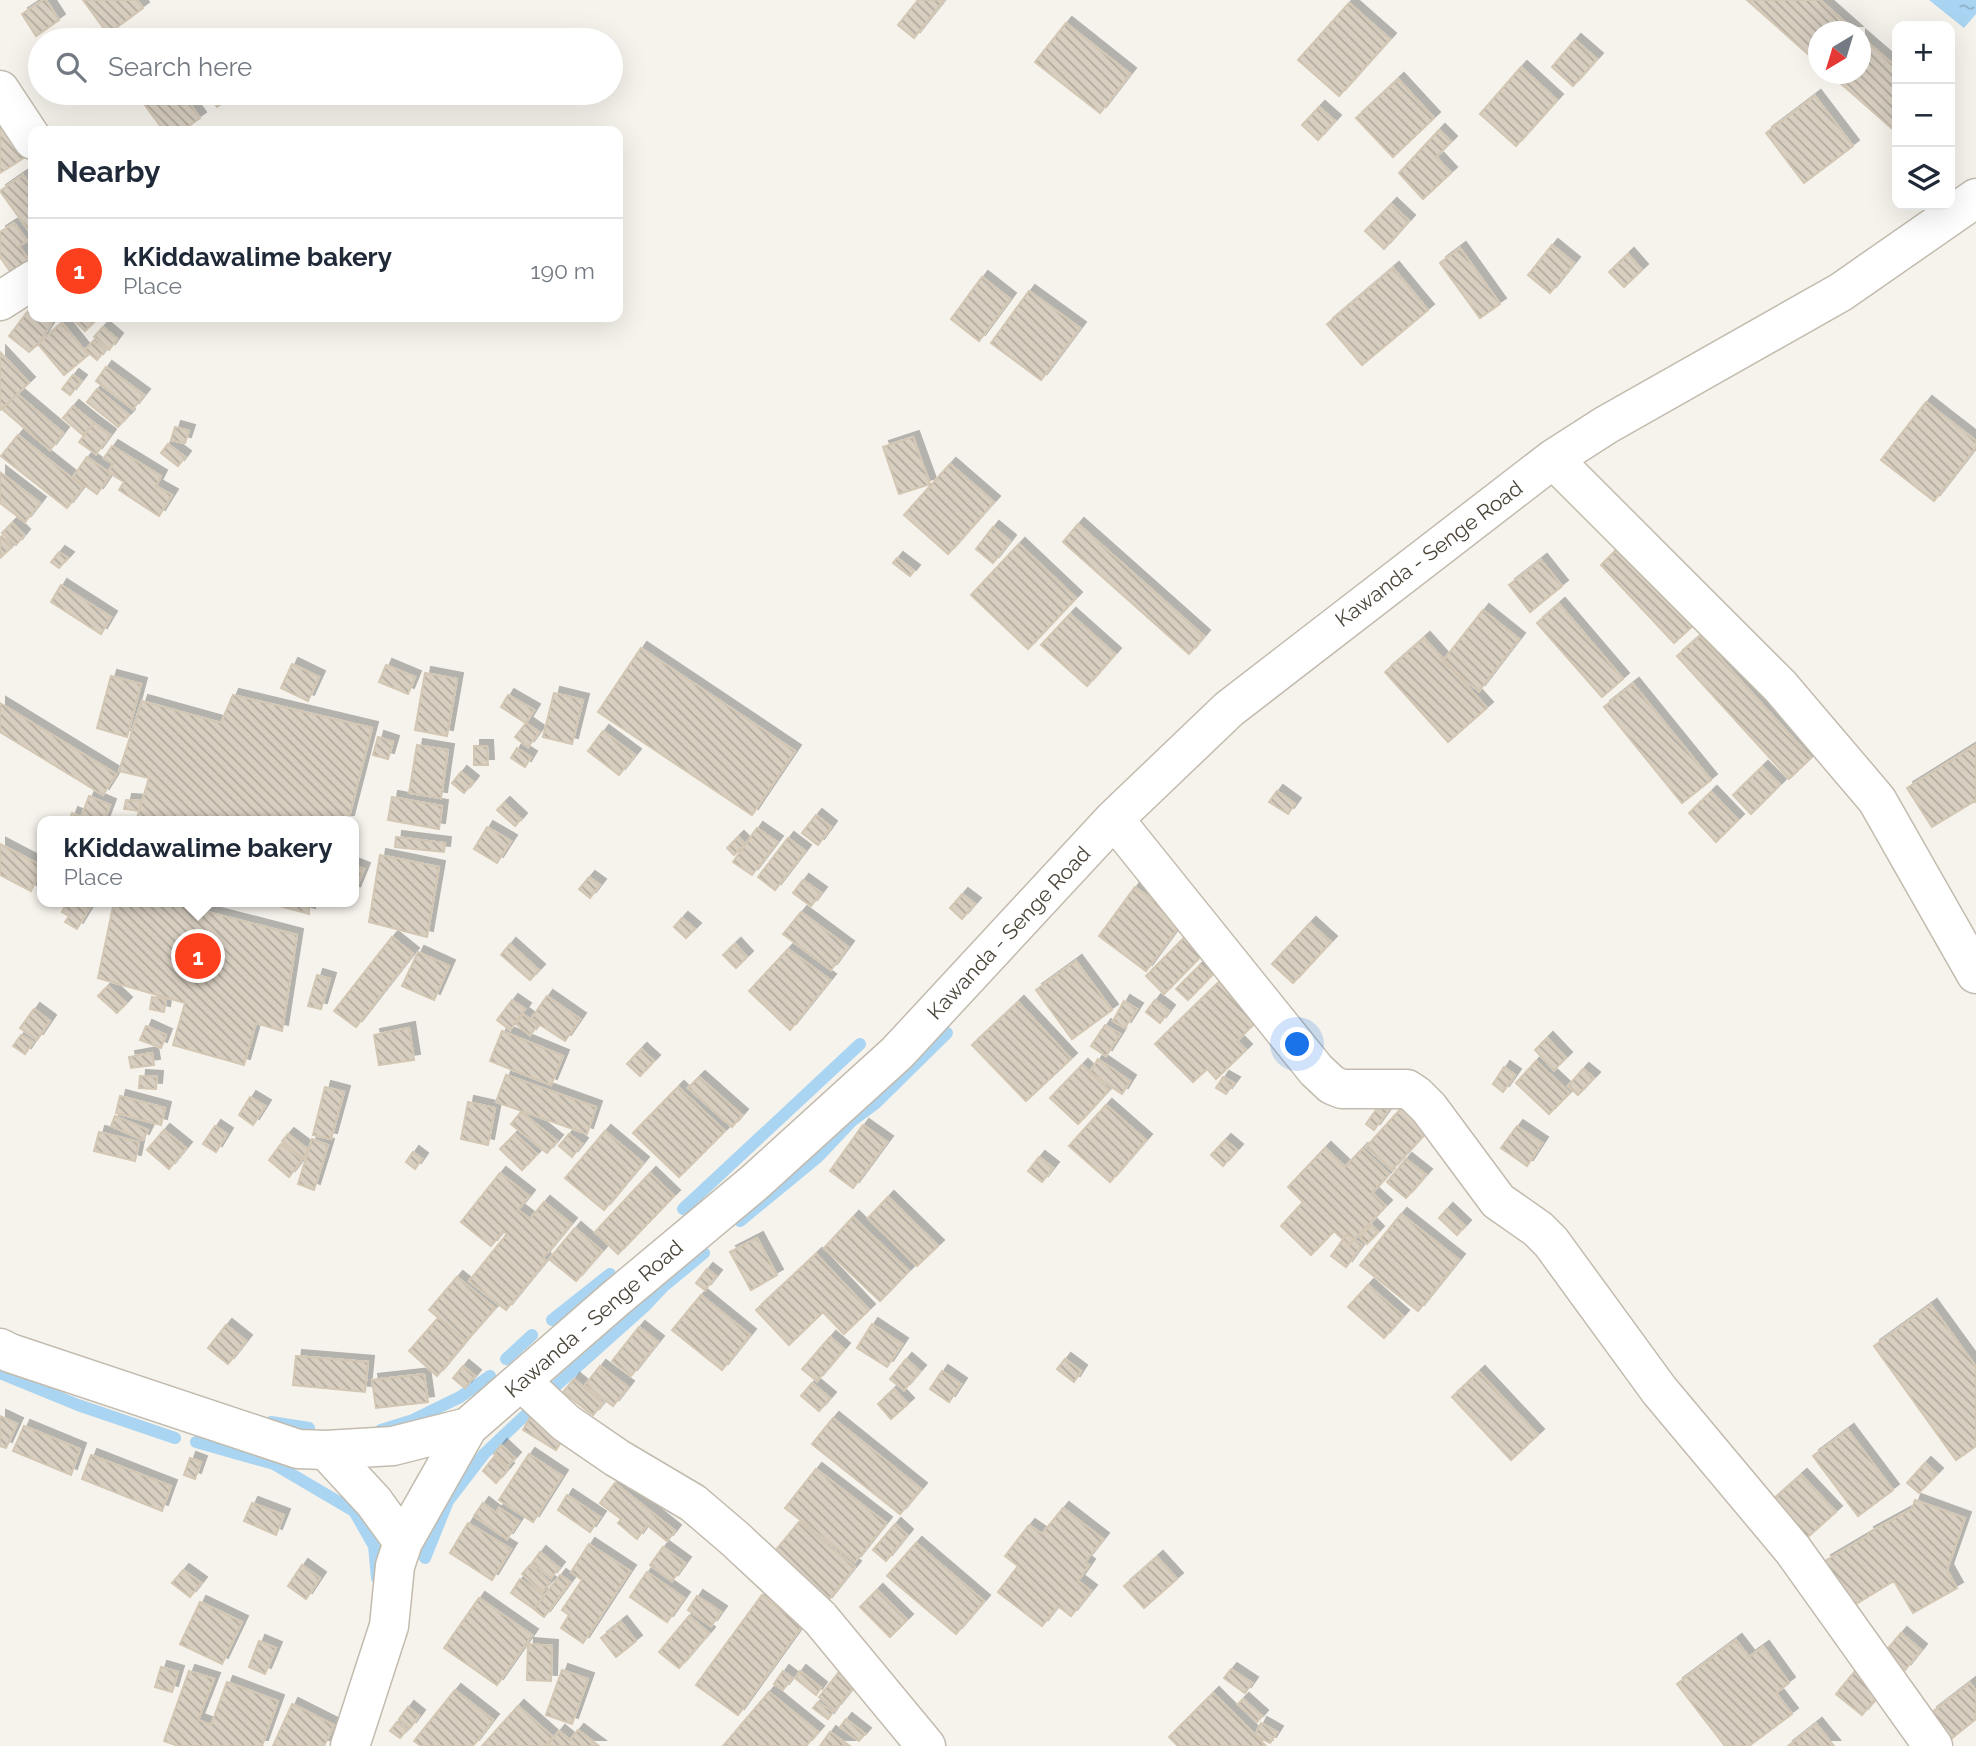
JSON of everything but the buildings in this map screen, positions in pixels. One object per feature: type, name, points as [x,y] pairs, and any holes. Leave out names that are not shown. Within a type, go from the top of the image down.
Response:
[{"type":"street","points":[[0,90],[28,132]]},
{"type":"street","name":"Kawanda - Senge Road","points":[[0,1348],[298,1449],[393,1446],[468,1427],[755,1182],[897,1053],[1114,819],[1228,709],[1553,459],[1606,425],[1841,292],[1976,198]]},
{"type":"street","points":[[0,301],[28,283]]},
{"type":"street","points":[[1553,459],[1780,686],[1877,800],[1976,974]]},
{"type":"street","points":[[1114,819],[1316,1070],[1332,1085],[1342,1089],[1407,1089],[1416,1095],[1429,1108],[1498,1200],[1538,1229],[1551,1242],[1659,1390],[1793,1549],[1933,1746]]},
{"type":"street","points":[[521,1381],[566,1423],[617,1458],[693,1503],[734,1538],[820,1618],[926,1746]]},
{"type":"street","points":[[364,1740],[390,1626],[395,1566],[403,1542],[468,1427]]},
{"type":"street","points":[[326,1450],[374,1502],[403,1542]]},
{"type":"water","points":[[1929,0],[1976,0],[1976,14],[1964,28]]},
{"type":"waterway","points":[[740,1221],[819,1156],[852,1121],[876,1103],[947,1033]]},
{"type":"waterway","points":[[683,1209],[860,1044]]},
{"type":"waterway","points":[[549,1392],[704,1253]]},
{"type":"waterway","points":[[552,1320],[610,1274]]},
{"type":"waterway","points":[[506,1359],[532,1335]]},
{"type":"waterway","points":[[0,1373],[78,1405],[175,1438]]},
{"type":"waterway","points":[[381,1430],[413,1420],[460,1397],[490,1376]]},
{"type":"waterway","points":[[425,1558],[448,1501],[484,1454],[533,1408]]},
{"type":"waterway","points":[[271,1422],[309,1428]]},
{"type":"waterway","points":[[196,1442],[274,1464],[354,1511],[374,1546],[377,1578]]},
{"type":"place","name":"kKiddawalime bakery","points":[[198,956]]}]
